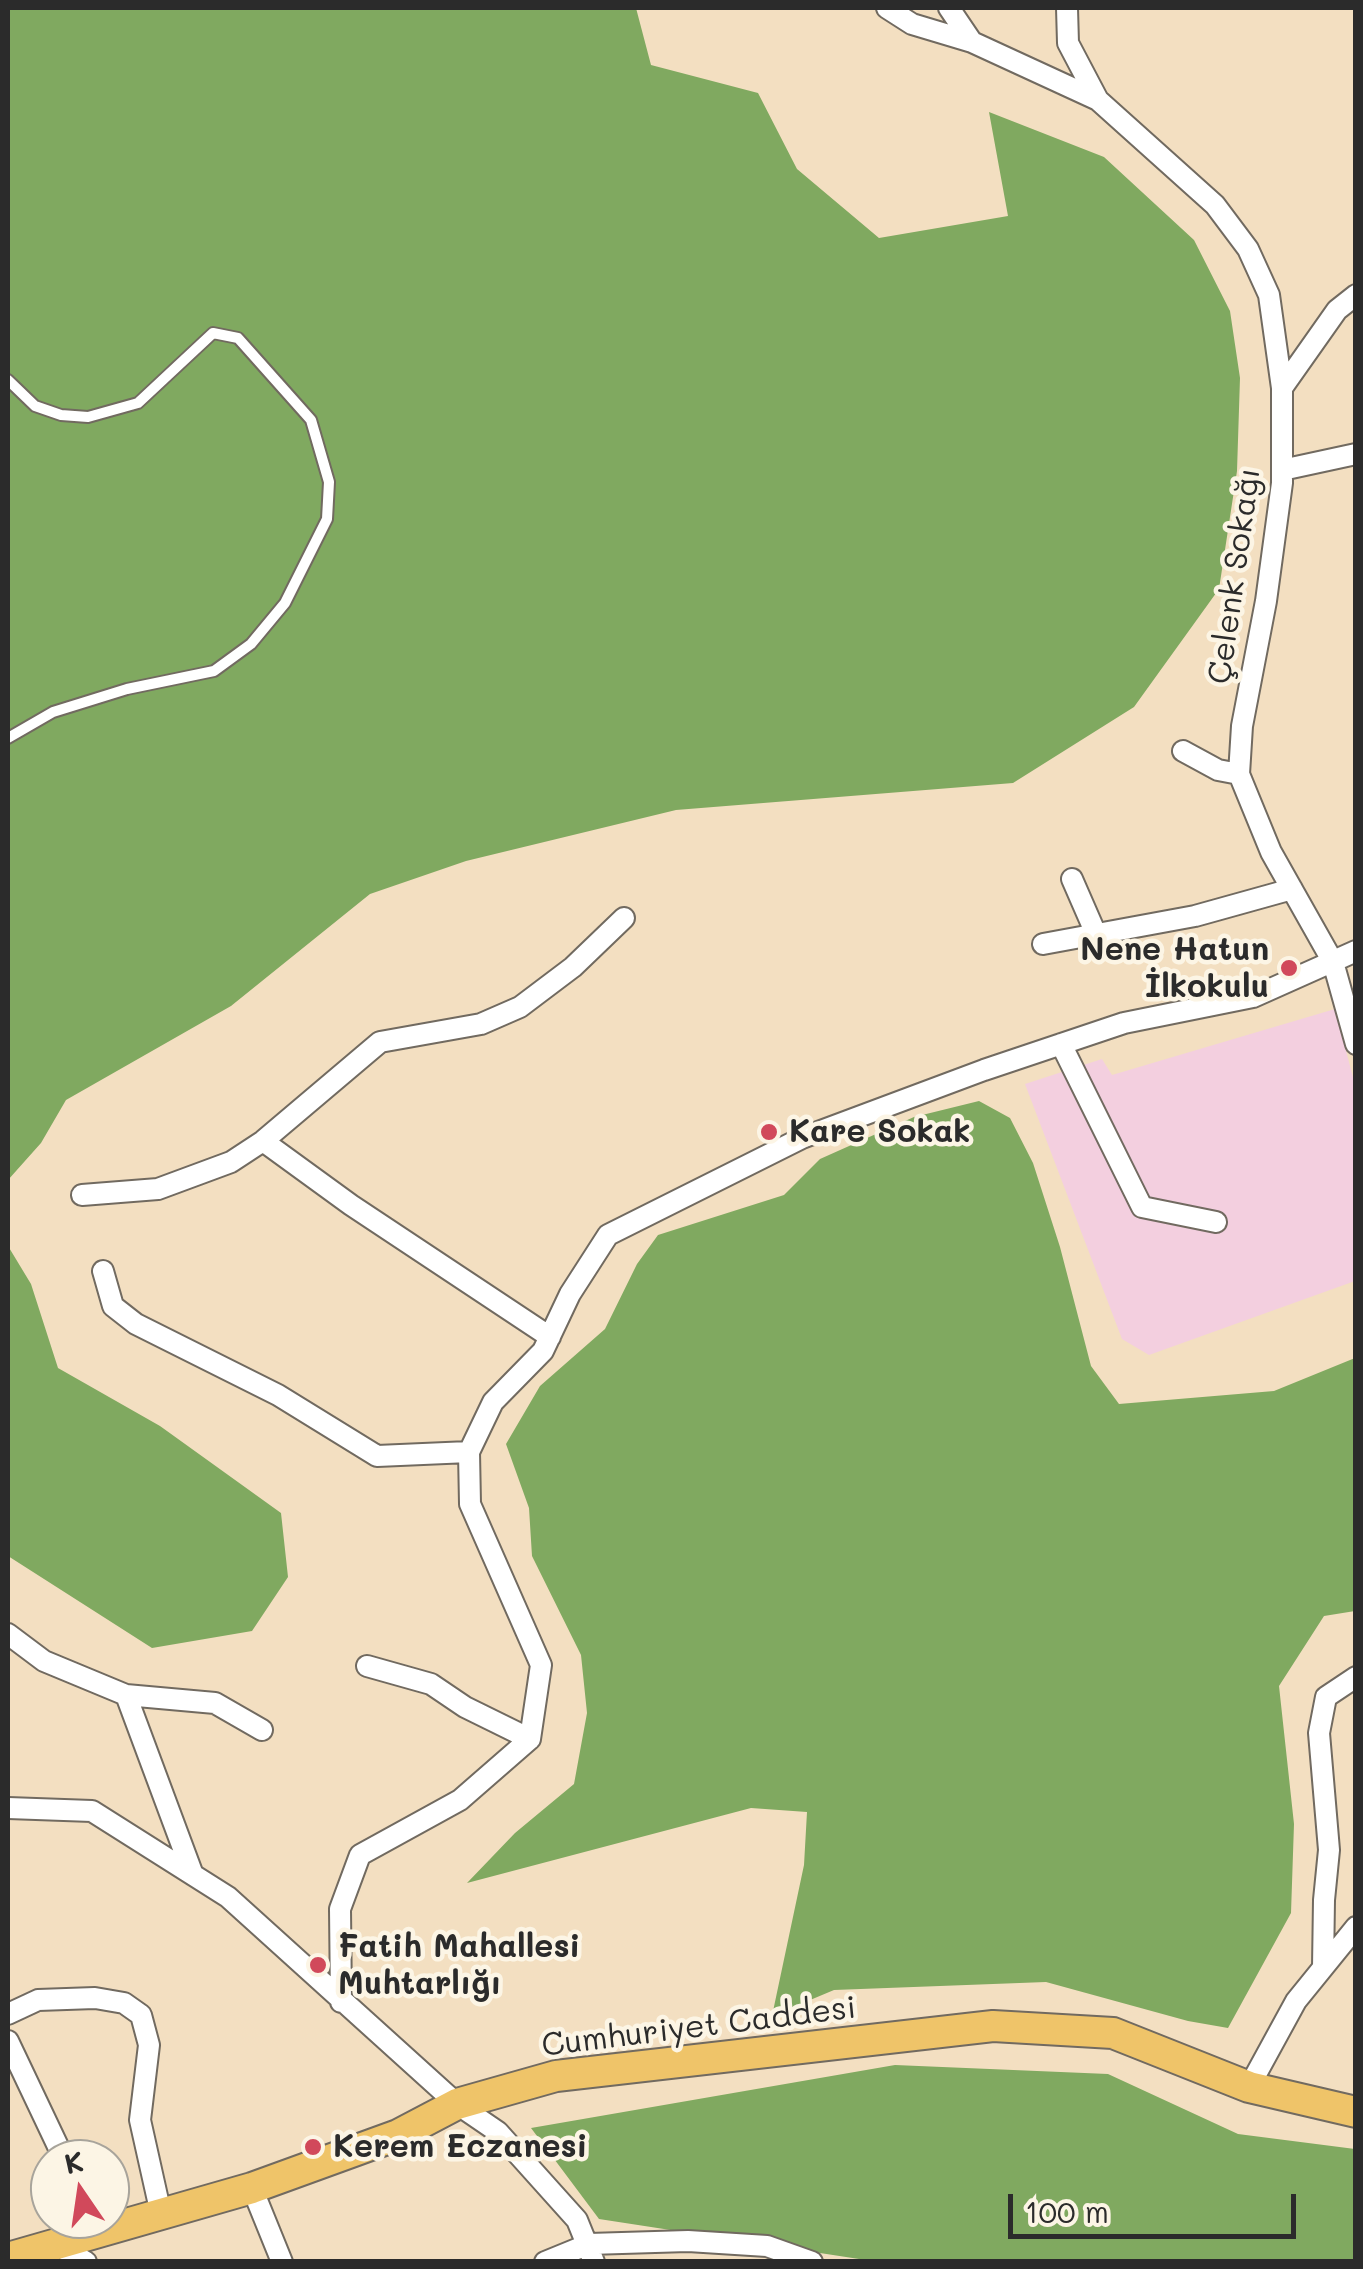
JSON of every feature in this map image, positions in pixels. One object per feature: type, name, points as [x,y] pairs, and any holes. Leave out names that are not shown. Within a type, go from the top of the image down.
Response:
[{"type":"main road","name":"Cumhuriyet Caddesi","points":[[130,2225],[252,2188],[398,2135],[457,2104],[556,2076],[993,2026],[1113,2033],[1249,2087],[1356,2112]]},
{"type":"main road","name":"Cumhuriyet Caddesi","points":[[8,2258],[84,2239]]},
{"type":"street","name":"Çelenk Sokağı","points":[[887,8],[912,24],[972,42],[1098,100],[1215,205],[1248,248],[1269,295],[1282,388],[1282,470],[1266,601],[1242,726],[1239,774],[1272,852],[1333,962],[1356,1044]]},
{"type":"street","points":[[949,8],[972,42]]},
{"type":"street","name":"Çelenk Sokağı","points":[[1067,8],[1068,43],[1098,100]]},
{"type":"street","points":[[1282,388],[1337,310],[1356,295]]},
{"type":"street","points":[[1282,470],[1356,454]]},
{"type":"street","points":[[1184,752],[1218,770],[1239,774]]},
{"type":"street","points":[[1072,879],[1096,934]]},
{"type":"street","points":[[1043,944],[1194,916],[1292,889]]},
{"type":"street","points":[[82,1194],[158,1188],[231,1162],[262,1142],[380,1042],[481,1024],[520,1008],[573,967],[624,918]]},
{"type":"street","points":[[341,2002],[340,1909],[360,1855],[460,1800],[530,1739],[541,1665],[470,1504],[469,1452],[494,1402],[543,1351],[570,1294],[608,1235],[802,1138],[1124,1023],[1253,997],[1356,951]]},
{"type":"street","points":[[1061,1044],[1142,1207],[1216,1222]]},
{"type":"street","points":[[262,1142],[550,1336]]},
{"type":"street","points":[[103,1271],[114,1306],[136,1324],[278,1394],[377,1456],[469,1452]]},
{"type":"street","points":[[8,1634],[44,1660],[126,1695],[215,1703],[262,1730]]},
{"type":"street","points":[[367,1666],[431,1684],[465,1707],[530,1739]]},
{"type":"street","points":[[1323,1968],[1329,1850],[1319,1732],[1326,1697],[1356,1678]]},
{"type":"street","points":[[126,1695],[193,1875]]},
{"type":"street","points":[[8,1808],[92,1811],[228,1898],[457,2104],[498,2132],[577,2220],[592,2253]]},
{"type":"street","points":[[1249,2087],[1296,2002],[1356,1927]]},
{"type":"street","points":[[8,2014],[38,2000],[94,1998],[124,2003],[141,2015],[149,2045],[140,2120],[162,2214]]},
{"type":"street","points":[[8,2041],[55,2139]]},
{"type":"street","points":[[252,2188],[282,2262]]},
{"type":"street","points":[[545,2262],[688,2241],[767,2246],[812,2262]]},
{"type":"lane","points":[[8,380],[35,406],[88,417],[138,403],[214,333],[238,338],[311,420],[329,482],[328,519],[285,603],[251,644],[214,671],[127,689],[53,712],[8,738]]},
{"type":"shaded area","points":[[1335,1009],[1355,1085],[1355,1281],[1149,1355],[1122,1339],[1025,1084],[1102,1059],[1112,1075]]},
{"type":"green space","points":[[8,8],[636,8],[651,65],[758,93],[797,169],[879,238],[1008,216],[989,112],[1104,157],[1194,240],[1230,311],[1240,378],[1237,471],[1219,589],[1134,707],[1013,783],[676,810],[466,861],[370,894],[231,1006],[66,1100],[41,1143],[8,1180]]},
{"type":"green space","points":[[979,1101],[1010,1118],[1033,1163],[1091,1366],[1119,1404],[1274,1391],[1355,1358],[1355,1611],[1324,1616],[1279,1686],[1294,1824],[1291,1913],[1228,2028],[1188,2021],[1046,1982],[834,1990],[772,2016],[804,1865],[807,1812],[751,1808],[467,1883],[515,1833],[574,1784],[587,1713],[581,1655],[532,1556],[529,1508],[506,1444],[540,1386],[605,1329],[637,1264],[658,1235],[784,1195],[820,1159],[914,1117]]},
{"type":"green space","points":[[8,1246],[31,1284],[58,1368],[160,1426],[281,1513],[288,1577],[252,1631],[152,1648],[8,1556]]},
{"type":"green space","points":[[895,2065],[1108,2074],[1238,2134],[1355,2149],[1355,2261],[872,2261],[599,2219],[531,2128]]},
{"type":"place","name":"Nene Hatun İlkokulu","points":[[1289,968]]},
{"type":"place","name":"Kare Sokak","points":[[769,1132]]},
{"type":"place","name":"Fatih Mahallesi Muhtarlığı","points":[[318,1965]]},
{"type":"place","name":"Kerem Eczanesi","points":[[313,2147]]}]
